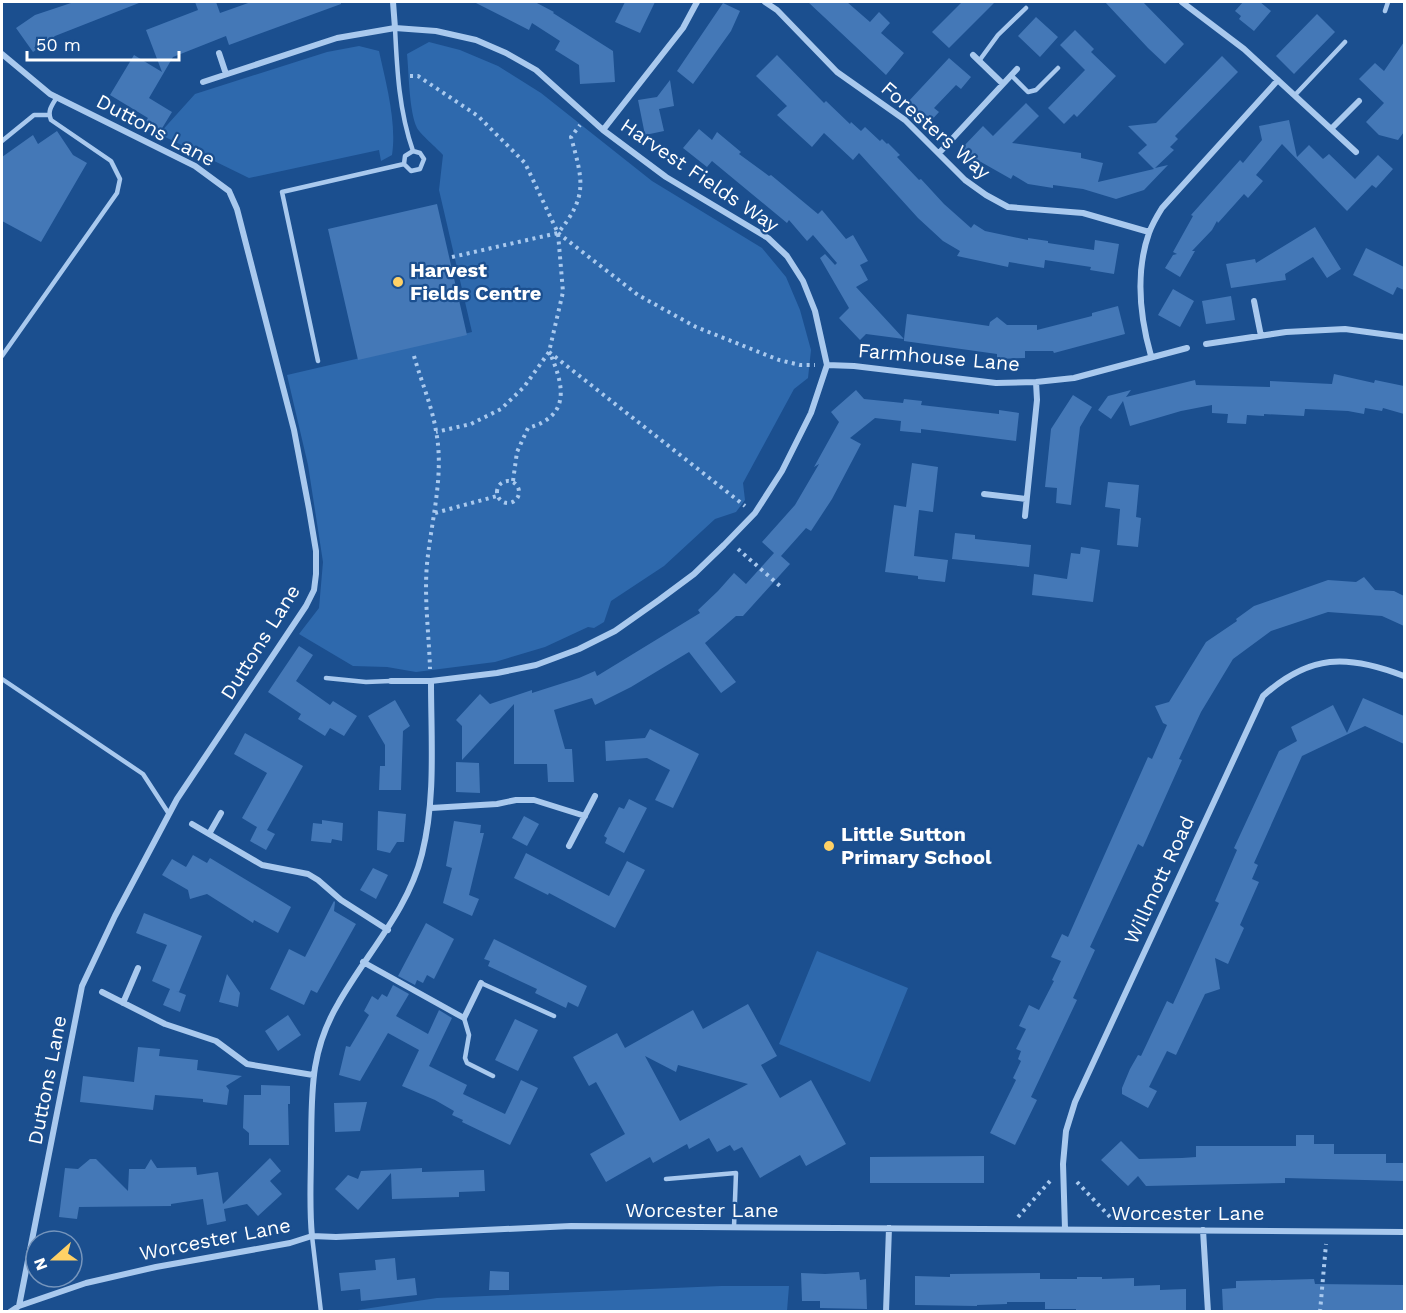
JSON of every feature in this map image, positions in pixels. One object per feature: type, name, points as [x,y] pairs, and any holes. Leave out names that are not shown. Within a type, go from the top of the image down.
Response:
[{"type":"street","points":[[393,2],[395,28]]},
{"type":"street","points":[[603,129],[682,28],[697,2]]},
{"type":"street","name":"Foresters Way","points":[[765,2],[777,10],[837,72],[905,120],[940,152],[965,180],[986,195],[1008,207],[1083,213],[1149,232]]},
{"type":"street","points":[[1182,2],[1244,49],[1356,152]]},
{"type":"street","name":"Harvest Fields Way","points":[[203,82],[337,38],[395,28],[436,31],[476,40],[506,53],[536,70],[603,129],[666,177],[768,238],[787,256],[803,281],[815,311],[827,365]]},
{"type":"street","points":[[219,53],[226,74]]},
{"type":"street","name":"Duttons Lane","points":[[2,54],[50,94],[195,166],[229,191],[243,231],[294,430],[316,551],[314,590],[306,606],[169,814],[115,916],[82,986],[19,1306]]},
{"type":"street","points":[[973,55],[1003,84]]},
{"type":"street","points":[[940,152],[1017,69]]},
{"type":"street","points":[[1151,356],[1143,327],[1140,287],[1142,262],[1149,232],[1162,208],[1278,80]]},
{"type":"street","points":[[1331,129],[1359,101]]},
{"type":"street","points":[[1254,301],[1261,336]]},
{"type":"street","points":[[1206,344],[1286,332],[1345,329],[1404,337]]},
{"type":"street","name":"Farmhouse Lane","points":[[827,365],[854,366],[996,383],[1036,382],[1074,378],[1187,348]]},
{"type":"street","points":[[391,681],[431,681],[497,673],[536,665],[579,649],[615,631],[694,574],[755,513],[782,471],[811,413],[827,365]]},
{"type":"street","points":[[1024,516],[1037,400],[1036,382]]},
{"type":"street","points":[[984,494],[1026,499]]},
{"type":"street","name":"Willmott Road","points":[[1065,1229],[1063,1164],[1066,1131],[1076,1102],[1263,696],[1279,682],[1304,667],[1336,660],[1377,665],[1404,676]]},
{"type":"street","points":[[312,1236],[310,1210],[313,1075],[321,1037],[336,1006],[363,962],[388,930],[415,876],[422,855],[431,808],[431,681]]},
{"type":"street","points":[[569,846],[595,796]]},
{"type":"street","points":[[431,808],[534,800],[585,816]]},
{"type":"street","points":[[209,834],[221,813]]},
{"type":"street","points":[[192,824],[262,865],[308,874],[341,900],[388,930]]},
{"type":"street","points":[[363,962],[464,1018],[481,983]]},
{"type":"street","points":[[123,1004],[138,968]]},
{"type":"street","points":[[102,992],[165,1024],[216,1041],[247,1064],[313,1075]]},
{"type":"street","name":"Worcester Lane","points":[[10,1311],[86,1283],[156,1267],[290,1243],[312,1236],[336,1237],[571,1226],[1404,1232]]},
{"type":"street","points":[[886,1311],[889,1228]]},
{"type":"street","points":[[1203,1230],[1208,1311]]},
{"type":"lane","points":[[1385,10],[1388,2]]},
{"type":"lane","points":[[979,61],[998,35],[1026,8]]},
{"type":"lane","points":[[395,28],[397,75],[405,128],[413,151]]},
{"type":"lane","points":[[1294,95],[1345,42]]},
{"type":"lane","points":[[1011,75],[1028,92],[1036,90],[1058,68]]},
{"type":"lane","points":[[2,356],[117,193],[119,186],[118,171],[111,160],[58,127],[51,120],[49,115],[57,98]]},
{"type":"lane","points":[[2,141],[34,116],[49,115]]},
{"type":"lane","points":[[413,151],[420,153],[424,159],[420,169],[411,171],[404,164],[405,156],[413,151]]},
{"type":"lane","points":[[318,361],[282,192],[404,164]]},
{"type":"lane","points":[[326,678],[391,681]]},
{"type":"lane","points":[[2,679],[143,774],[169,814]]},
{"type":"lane","points":[[481,983],[554,1016]]},
{"type":"lane","points":[[464,1018],[469,1035],[465,1058],[467,1063],[493,1076]]},
{"type":"lane","points":[[666,1179],[736,1173],[734,1227]]},
{"type":"lane","points":[[312,1236],[321,1311]]},
{"type":"path","points":[[397,75],[418,76],[478,116],[525,163],[558,233],[563,292],[549,352],[524,387],[501,409],[471,424],[436,432]]},
{"type":"path","points":[[452,257],[558,233],[578,204],[581,187],[579,165],[571,137],[587,115]]},
{"type":"path","points":[[558,233],[638,295],[696,327],[779,360],[800,365],[827,365]]},
{"type":"path","points":[[513,481],[505,481],[497,489],[497,496],[503,502],[512,503],[519,496],[520,490],[513,481],[517,453],[528,428],[543,424],[553,417],[561,398],[560,377],[549,352]]},
{"type":"path","points":[[549,352],[755,513]]},
{"type":"path","points":[[414,356],[436,432],[438,472],[426,583],[431,681]]},
{"type":"path","points":[[435,513],[497,496]]},
{"type":"path","points":[[729,540],[780,586]]},
{"type":"path","points":[[1320,1311],[1327,1231]]},
{"type":"shaded area","points":[[429,42],[460,50],[498,66],[541,93],[652,181],[762,248],[786,277],[800,310],[811,350],[808,378],[794,389],[743,483],[745,500],[736,512],[715,519],[664,566],[611,601],[604,622],[545,647],[495,662],[416,672],[387,667],[353,666],[299,634],[319,608],[323,562],[308,465],[287,375],[472,332],[439,190],[443,155],[417,128],[411,102],[407,54]]},
{"type":"shaded area","points":[[359,46],[379,51],[388,90],[393,130],[392,155],[381,161],[379,150],[249,178],[159,134],[195,94],[327,52]]},
{"type":"shaded area","points":[[817,951],[908,988],[870,1082],[779,1044]]},
{"type":"shaded area","points":[[721,1286],[789,1286],[787,1311],[351,1311],[437,1298]]},
{"type":"building","points":[[74,2],[139,3],[55,36],[33,52],[16,28],[35,15]]},
{"type":"building","points":[[195,2],[216,2],[220,13],[251,2],[341,2],[341,4],[229,45],[226,36],[173,57],[149,98],[172,112],[161,130],[146,121],[148,118],[110,95],[134,55],[162,72],[146,30],[198,10]]},
{"type":"building","points":[[474,2],[535,2],[554,12],[613,51],[615,82],[580,84],[579,65],[555,50],[560,41],[532,23],[529,30]]},
{"type":"building","points":[[625,2],[655,2],[640,33],[615,22]]},
{"type":"building","points":[[808,2],[847,2],[870,22],[879,12],[890,23],[881,33],[904,53],[886,75]]},
{"type":"building","points":[[962,2],[995,2],[949,48],[932,32]]},
{"type":"building","points":[[1105,2],[1143,2],[1184,44],[1165,64]]},
{"type":"building","points":[[1243,2],[1260,2],[1271,11],[1254,31],[1239,19],[1241,16],[1235,11]]},
{"type":"building","points":[[723,3],[740,11],[731,31],[693,84],[677,71]]},
{"type":"building","points":[[1317,14],[1335,32],[1294,74],[1276,56]]},
{"type":"building","points":[[1036,17],[1058,37],[1040,57],[1018,36]]},
{"type":"building","points":[[1075,30],[1094,49],[1091,52],[1116,76],[1077,117],[1074,114],[1064,124],[1048,108],[1085,70],[1060,45]]},
{"type":"building","points":[[1404,42],[1404,132],[1398,140],[1379,135],[1366,122],[1384,103],[1359,79],[1375,63],[1384,71]]},
{"type":"building","points":[[777,55],[824,103],[826,101],[850,124],[851,122],[861,131],[865,127],[880,141],[882,139],[888,143],[900,155],[897,157],[919,180],[921,179],[971,228],[974,224],[985,231],[1094,250],[1095,240],[1119,244],[1114,274],[1090,270],[1091,267],[1045,260],[1044,268],[1009,262],[1008,267],[957,256],[960,251],[943,241],[918,218],[859,153],[853,160],[824,133],[812,147],[777,115],[787,106],[756,76]]},
{"type":"building","points":[[1222,56],[1238,72],[1175,136],[1178,139],[1170,147],[1174,150],[1155,168],[1168,165],[1144,190],[1116,199],[1083,189],[1028,184],[1013,175],[1011,179],[981,162],[979,165],[962,148],[983,126],[993,136],[1026,103],[1039,116],[1012,143],[1081,153],[1081,158],[1103,163],[1098,182],[1154,169],[1138,153],[1147,145],[1128,126],[1156,123]]},
{"type":"building","points":[[949,58],[971,77],[961,89],[956,85],[934,108],[939,112],[928,124],[907,103]]},
{"type":"building","points":[[670,80],[674,106],[659,109],[664,131],[645,135],[638,100],[657,97]]},
{"type":"building","points":[[1289,120],[1297,157],[1309,145],[1323,159],[1329,154],[1355,179],[1378,155],[1393,169],[1376,188],[1372,185],[1347,211],[1282,144],[1256,175],[1263,181],[1248,198],[1244,194],[1218,223],[1217,221],[1212,230],[1192,251],[1195,251],[1180,277],[1165,268],[1173,255],[1177,254],[1173,252],[1193,216],[1191,215],[1240,160],[1243,163],[1262,140],[1259,126]]},
{"type":"building","points":[[699,129],[712,140],[717,132],[741,152],[739,154],[769,176],[771,175],[818,214],[822,210],[846,239],[853,235],[868,261],[860,265],[868,280],[856,287],[904,339],[866,334],[860,340],[839,318],[849,308],[820,258],[825,254],[835,265],[837,263],[813,235],[807,241],[789,220],[787,223],[712,161],[707,167],[683,148]]},
{"type":"building","points":[[57,131],[73,155],[87,163],[41,242],[2,221],[2,157],[33,135],[38,144]]},
{"type":"building","name":"Harvest Fields Centre","points":[[437,204],[467,335],[358,360],[328,229]]},
{"type":"building","points":[[1315,227],[1341,269],[1327,278],[1313,257],[1285,274],[1286,280],[1231,288],[1226,264],[1255,259],[1256,263]]},
{"type":"building","points":[[1366,248],[1404,267],[1404,290],[1397,287],[1393,295],[1353,275]]},
{"type":"building","points":[[1173,289],[1194,301],[1180,327],[1158,315]]},
{"type":"building","points":[[1231,296],[1235,320],[1206,324],[1202,301]]},
{"type":"building","points":[[1118,306],[1125,334],[1054,353],[1053,351],[1025,351],[1025,358],[997,359],[997,354],[904,341],[907,314],[989,326],[990,322],[997,317],[1007,325],[1037,325],[1037,330],[1092,316],[1092,313]]},
{"type":"building","points":[[1334,374],[1374,383],[1375,380],[1404,386],[1404,414],[1383,408],[1382,411],[1365,408],[1364,414],[1305,409],[1304,416],[1247,415],[1246,424],[1227,423],[1228,414],[1212,413],[1212,405],[1181,411],[1130,426],[1123,401],[1111,419],[1098,410],[1108,396],[1131,390],[1126,397],[1195,380],[1196,385],[1270,387],[1270,381],[1332,384]]},
{"type":"building","points":[[856,390],[864,399],[903,403],[904,399],[922,401],[921,405],[999,414],[999,410],[1019,413],[1016,441],[921,429],[921,433],[900,431],[901,421],[875,418],[850,438],[861,444],[832,499],[811,531],[806,528],[781,556],[790,564],[743,616],[736,616],[705,643],[736,682],[721,693],[689,652],[631,687],[595,705],[592,698],[554,710],[565,749],[572,749],[574,782],[548,782],[547,764],[514,764],[514,704],[462,760],[462,726],[456,720],[480,694],[490,704],[532,690],[532,693],[595,671],[597,676],[700,613],[698,610],[734,573],[746,584],[774,553],[762,542],[795,505],[819,464],[814,467],[839,422],[831,412]]},
{"type":"building","points":[[1073,395],[1092,407],[1080,427],[1071,505],[1056,503],[1057,488],[1045,487],[1051,429]]},
{"type":"building","points":[[912,463],[938,467],[933,512],[919,510],[914,556],[948,560],[945,582],[885,572],[894,505],[906,507]]},
{"type":"building","points":[[1108,482],[1139,485],[1136,517],[1141,518],[1138,547],[1117,545],[1120,509],[1105,507]]},
{"type":"building","points":[[955,533],[975,535],[975,539],[1031,545],[1029,567],[952,559]]},
{"type":"building","points":[[1081,547],[1100,550],[1093,602],[1032,595],[1034,574],[1067,579],[1071,553],[1080,554]]},
{"type":"building","points":[[1364,577],[1375,590],[1394,591],[1404,596],[1404,626],[1382,616],[1328,612],[1271,631],[1233,659],[1201,712],[1143,847],[1138,844],[1090,947],[1095,950],[1073,998],[1077,1000],[1031,1097],[1037,1100],[1015,1145],[990,1133],[1016,1080],[1013,1078],[1021,1061],[1018,1059],[1021,1051],[1016,1049],[1026,1029],[1019,1026],[1029,1005],[1039,1010],[1054,981],[1052,980],[1061,961],[1051,957],[1062,934],[1068,937],[1148,757],[1152,759],[1167,725],[1163,723],[1155,706],[1169,702],[1206,642],[1254,606],[1328,580],[1356,582]]},
{"type":"building","points":[[299,646],[313,655],[296,681],[330,705],[333,701],[357,716],[344,736],[330,728],[325,736],[298,719],[301,714],[268,692]]},
{"type":"building","points":[[1363,698],[1404,716],[1404,744],[1365,726],[1302,756],[1254,863],[1258,865],[1252,879],[1259,882],[1240,925],[1244,928],[1228,964],[1215,958],[1220,989],[1205,994],[1176,1055],[1167,1051],[1149,1087],[1157,1091],[1148,1108],[1122,1094],[1122,1088],[1130,1069],[1138,1055],[1141,1056],[1167,1001],[1173,1004],[1185,978],[1219,903],[1215,901],[1237,850],[1234,848],[1279,751],[1297,741],[1291,727],[1333,705],[1347,733]]},
{"type":"building","points":[[395,700],[410,726],[403,731],[401,790],[379,790],[380,766],[385,766],[385,745],[368,716]]},
{"type":"building","points":[[650,729],[699,754],[673,808],[655,800],[670,770],[647,758],[606,761],[605,741],[645,738]]},
{"type":"building","points":[[245,733],[303,766],[267,830],[275,834],[266,850],[250,841],[257,827],[242,818],[267,773],[234,754]]},
{"type":"building","points":[[456,762],[479,763],[480,793],[456,792]]},
{"type":"building","points":[[629,799],[647,808],[624,853],[605,843],[607,838],[604,836],[619,807],[624,809]]},
{"type":"building","points":[[378,811],[406,814],[404,842],[397,842],[390,853],[377,850]]},
{"type":"building","points":[[524,816],[539,824],[527,846],[512,838]]},
{"type":"building","points":[[322,820],[343,823],[342,841],[332,839],[331,843],[311,841],[313,823],[322,824]]},
{"type":"building","points":[[454,821],[481,825],[480,833],[484,833],[469,895],[479,899],[472,916],[443,903],[452,868],[446,866]]},
{"type":"building","points":[[526,853],[609,896],[627,861],[645,870],[615,928],[549,893],[548,895],[514,878]]},
{"type":"building","points":[[193,855],[207,863],[210,858],[291,907],[278,933],[254,920],[253,923],[207,894],[190,899],[188,890],[162,875],[172,859],[186,867]]},
{"type":"building","points":[[373,868],[388,875],[376,899],[360,890]]},
{"type":"building","points":[[334,901],[334,911],[356,924],[317,993],[311,990],[304,1005],[270,989],[289,949],[305,957]]},
{"type":"building","points":[[144,913],[202,936],[179,992],[176,991],[186,995],[180,1012],[163,1005],[170,989],[152,981],[167,945],[136,933]]},
{"type":"building","points":[[426,923],[454,939],[434,979],[427,975],[423,983],[417,980],[415,985],[398,976]]},
{"type":"building","points":[[494,939],[587,986],[578,1007],[568,1002],[566,1008],[535,993],[537,989],[488,966],[490,961],[484,959]]},
{"type":"building","points":[[227,974],[240,993],[238,1007],[219,1002]]},
{"type":"building","points":[[393,985],[409,994],[396,1016],[428,1034],[439,1010],[452,1018],[429,1066],[467,1085],[463,1094],[505,1114],[521,1080],[538,1088],[510,1145],[462,1122],[463,1120],[452,1115],[454,1111],[435,1100],[402,1086],[419,1050],[388,1033],[360,1081],[339,1075],[346,1046],[350,1047],[369,1015],[364,1011],[372,996],[378,1000],[382,994],[387,997]]},
{"type":"building","points":[[748,1004],[777,1056],[761,1065],[780,1098],[811,1080],[846,1144],[806,1166],[800,1155],[760,1178],[742,1147],[734,1151],[730,1145],[717,1152],[709,1138],[689,1149],[687,1144],[653,1163],[650,1157],[606,1182],[590,1154],[625,1134],[596,1082],[589,1086],[573,1057],[617,1033],[625,1048],[693,1010],[703,1029]],"holes":[[[645,1056],[676,1072],[678,1065],[748,1084],[680,1121]]]},
{"type":"building","points":[[288,1015],[301,1035],[278,1051],[265,1031]]},
{"type":"building","points":[[515,1019],[538,1030],[518,1071],[495,1060]]},
{"type":"building","points":[[138,1047],[160,1049],[159,1056],[198,1060],[197,1070],[242,1076],[226,1086],[229,1090],[227,1105],[203,1102],[203,1099],[155,1095],[153,1110],[80,1102],[83,1076],[134,1082]]},
{"type":"building","points":[[261,1085],[290,1086],[289,1145],[249,1145],[249,1133],[243,1128],[244,1095],[261,1095]]},
{"type":"building","points":[[367,1102],[360,1131],[335,1132],[334,1103]]},
{"type":"building","points":[[1296,1135],[1314,1135],[1314,1144],[1334,1144],[1334,1154],[1386,1154],[1386,1163],[1404,1163],[1404,1181],[1285,1178],[1285,1183],[1146,1186],[1138,1176],[1128,1186],[1101,1160],[1121,1141],[1139,1159],[1182,1158],[1196,1157],[1196,1146],[1296,1146]]},
{"type":"building","points":[[984,1156],[984,1183],[870,1183],[870,1157]]},
{"type":"building","points":[[270,1158],[281,1171],[270,1181],[282,1194],[258,1216],[247,1204],[224,1209],[226,1221],[207,1225],[203,1199],[171,1204],[171,1206],[79,1207],[77,1219],[59,1217],[65,1168],[78,1169],[90,1159],[96,1159],[128,1191],[129,1169],[145,1169],[151,1159],[157,1168],[196,1167],[197,1175],[218,1172],[223,1204]]},
{"type":"building","points":[[422,1168],[422,1172],[484,1170],[485,1191],[459,1192],[459,1197],[392,1199],[391,1173],[358,1210],[335,1189],[348,1175],[358,1179],[361,1171]]},
{"type":"building","points":[[395,1258],[397,1280],[415,1278],[417,1295],[361,1301],[360,1289],[341,1291],[339,1273],[376,1270],[375,1260]]},
{"type":"building","points":[[490,1271],[509,1272],[509,1290],[489,1290]]},
{"type":"building","points":[[859,1272],[860,1280],[866,1279],[867,1309],[820,1308],[820,1301],[802,1301],[801,1273]]},
{"type":"building","points":[[1040,1273],[1040,1279],[1134,1278],[1134,1286],[1160,1285],[1160,1290],[1186,1289],[1186,1311],[1076,1311],[1076,1309],[1045,1309],[1045,1302],[1007,1302],[1007,1304],[977,1306],[915,1305],[915,1276],[950,1277],[950,1274]]},
{"type":"building","points":[[1314,1279],[1315,1284],[1404,1285],[1404,1311],[1223,1311],[1222,1289],[1236,1288],[1236,1281]]},
{"type":"place","name":"Harvest Fields Centre","points":[[398,282]]},
{"type":"place","name":"Little Sutton Primary School","points":[[829,846]]}]
